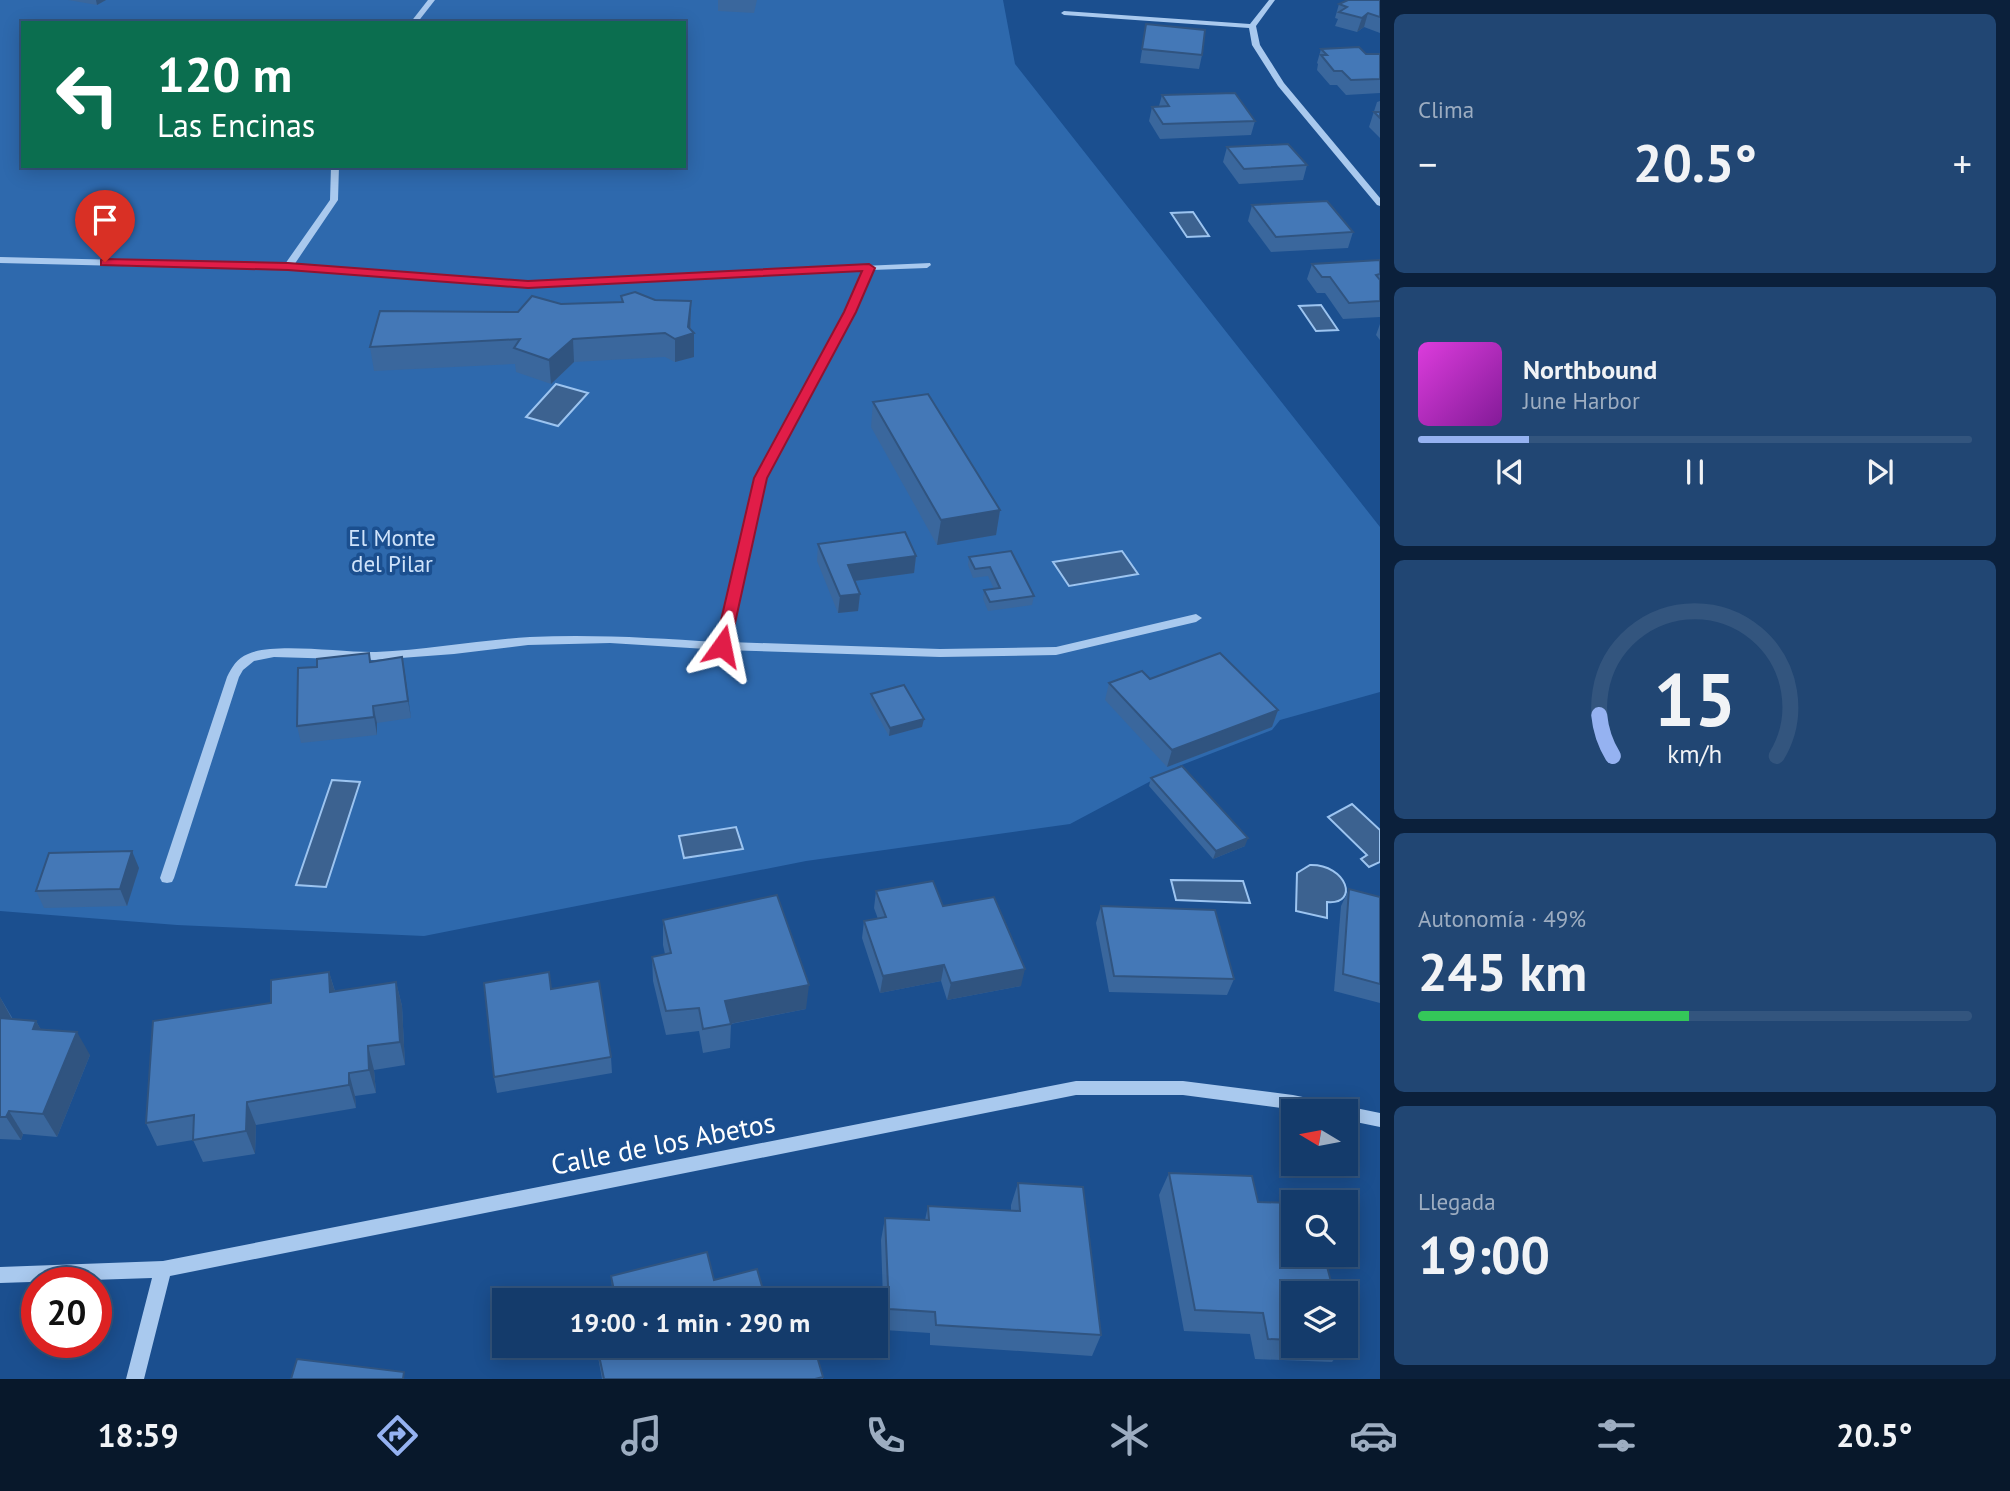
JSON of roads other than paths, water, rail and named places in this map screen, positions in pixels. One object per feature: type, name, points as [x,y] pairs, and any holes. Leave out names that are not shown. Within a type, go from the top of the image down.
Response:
[{"type":"street","points":[[416,21],[432,0]]},
{"type":"street","points":[[1272,0],[1252,26],[1256,45],[1281,84],[1380,203]]},
{"type":"street","points":[[1063,13],[1252,26]]},
{"type":"street","points":[[288,267],[334,200],[335,168]]},
{"type":"street","points":[[0,260],[288,267],[528,284],[927,265]]},
{"type":"street","points":[[722,646],[761,478],[850,312],[869,268]]},
{"type":"street","points":[[167,878],[233,677],[238,667],[251,657],[274,653],[374,656],[528,641],[610,639],[722,646],[940,653],[1056,651],[1196,618]]},
{"type":"street","name":"Calle de los Abetos","points":[[0,1275],[163,1269],[1076,1088],[1183,1088],[1281,1100]]},
{"type":"street","points":[[1358,1115],[1380,1120]]},
{"type":"street","points":[[135,1379],[163,1269]]},
{"type":"park label","name":"El Monte del Pilar","points":[[392,550]]}]
